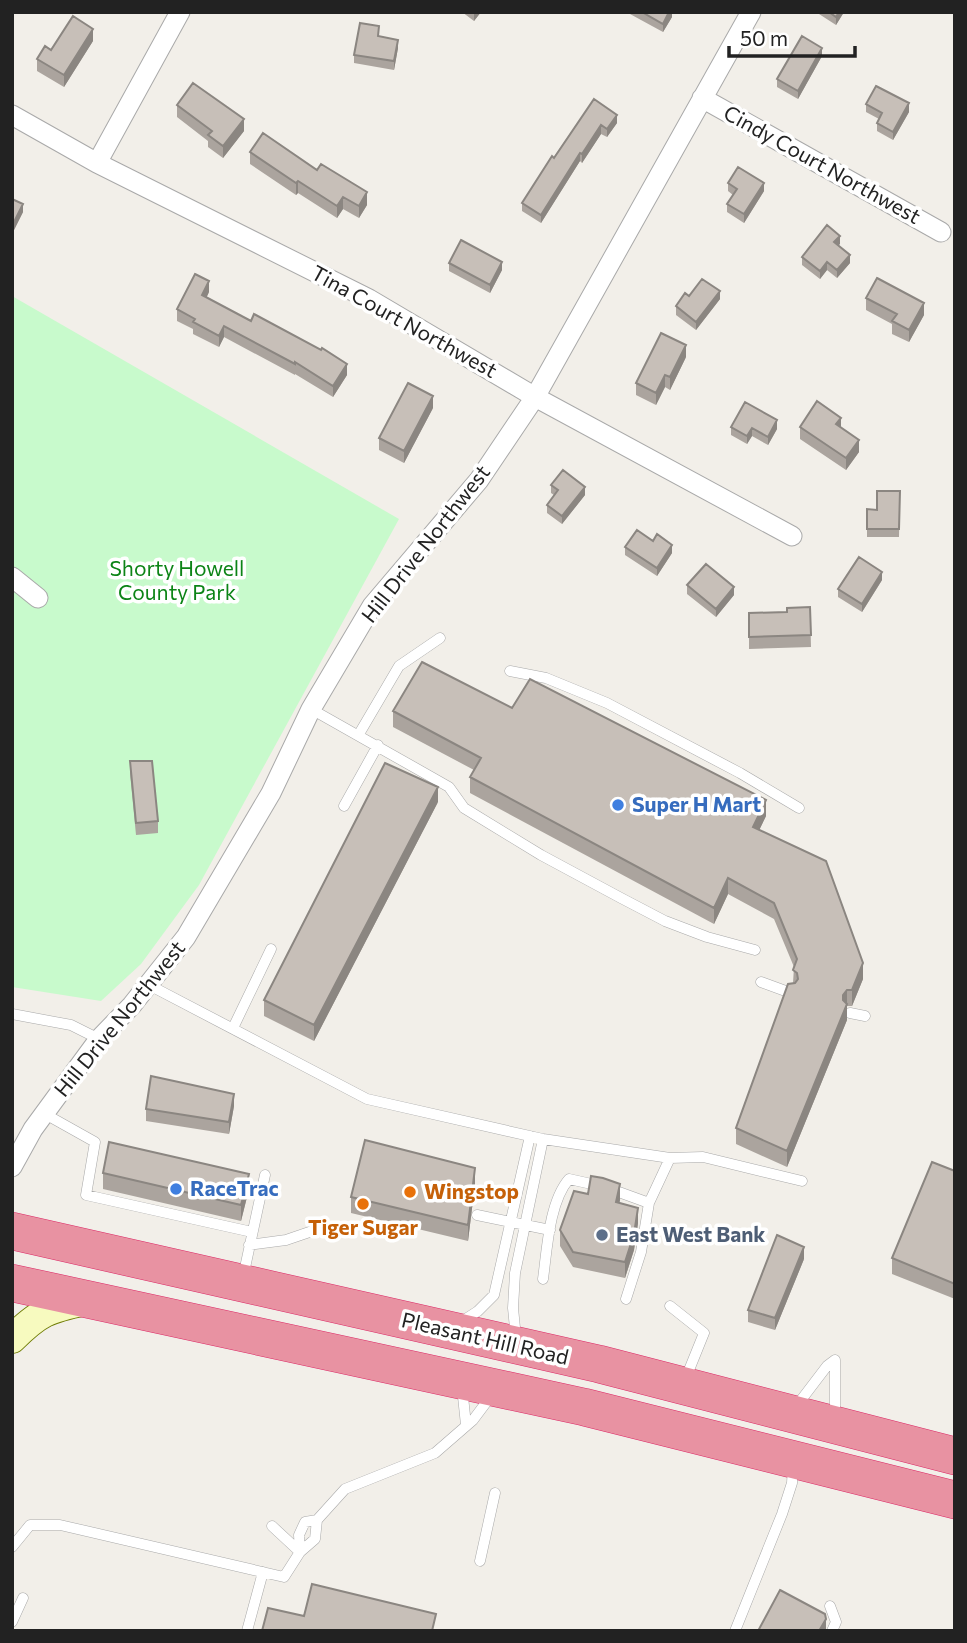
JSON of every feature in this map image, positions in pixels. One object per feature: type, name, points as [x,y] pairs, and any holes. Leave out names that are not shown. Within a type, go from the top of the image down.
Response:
[{"type":"highway","name":"Pleasant Hill Road","points":[[12,1231],[517,1346],[955,1456]]},
{"type":"highway","points":[[12,1283],[497,1388],[955,1500]]},
{"type":"street","points":[[97,163],[180,12]]},
{"type":"street","name":"Hill Drive Northwest","points":[[12,1167],[33,1129],[99,1039],[149,985],[186,937],[271,793],[311,709],[372,606],[479,480],[535,397],[751,12]]},
{"type":"street","name":"Cindy Court Northwest","points":[[702,98],[941,232]]},
{"type":"street","name":"Tina Court Northwest","points":[[12,115],[97,163],[369,299],[535,397],[792,536]]},
{"type":"street","points":[[12,577],[38,598]]},
{"type":"street","points":[[12,1339],[43,1313],[91,1300]]},
{"type":"lane","points":[[359,734],[399,666],[440,638]]},
{"type":"lane","points":[[510,671],[546,678],[607,703],[740,773],[799,808]]},
{"type":"lane","points":[[311,709],[449,787],[464,808],[541,855],[665,921],[755,950]]},
{"type":"lane","points":[[344,806],[378,745]]},
{"type":"lane","points":[[233,1028],[271,949]]},
{"type":"lane","points":[[761,982],[791,993]]},
{"type":"lane","points":[[149,985],[367,1099],[543,1139],[670,1158],[703,1157],[802,1181]]},
{"type":"lane","points":[[850,1013],[865,1016]]},
{"type":"lane","points":[[12,1014],[71,1025],[99,1039]]},
{"type":"lane","points":[[45,1114],[95,1142],[86,1195],[252,1232]]},
{"type":"lane","points":[[447,1330],[478,1311],[495,1295],[530,1136]]},
{"type":"lane","points":[[517,1346],[513,1308],[515,1273],[543,1139]]},
{"type":"lane","points":[[626,1299],[641,1252],[649,1203],[670,1158]]},
{"type":"lane","points":[[242,1284],[265,1175]]},
{"type":"lane","points":[[543,1279],[550,1230],[562,1187],[569,1179],[605,1186],[649,1203]]},
{"type":"lane","points":[[477,1215],[550,1230]]},
{"type":"lane","points":[[249,1245],[286,1240],[327,1226]]},
{"type":"lane","points":[[670,1306],[704,1333],[682,1386]]},
{"type":"lane","points":[[790,1414],[827,1366],[835,1360],[836,1426]]},
{"type":"lane","points":[[461,1380],[466,1425]]},
{"type":"lane","points":[[12,1547],[30,1525],[60,1525],[284,1577],[300,1552],[315,1539],[317,1520],[345,1489],[435,1453],[483,1408],[497,1388]]},
{"type":"lane","points":[[736,1631],[782,1514],[792,1483],[794,1459]]},
{"type":"lane","points":[[480,1561],[495,1493]]},
{"type":"lane","points":[[300,1552],[299,1535],[305,1522],[317,1520]]},
{"type":"lane","points":[[272,1526],[300,1552]]},
{"type":"lane","points":[[247,1631],[263,1572]]},
{"type":"lane","points":[[12,1622],[23,1598]]},
{"type":"lane","points":[[830,1606],[836,1622],[832,1631]]},
{"type":"green space","name":"Shorty Howell County Park","points":[[12,296],[399,519],[199,885],[141,964],[101,1001],[12,987]]},
{"type":"building","points":[[642,12],[669,12],[663,24]]},
{"type":"building","points":[[73,16],[93,29],[64,75],[37,59],[45,46],[51,50]]},
{"type":"building","points":[[360,23],[379,26],[378,36],[398,40],[394,61],[354,55]]},
{"type":"building","points":[[802,36],[822,48],[798,91],[777,79]]},
{"type":"building","points":[[193,83],[244,119],[223,146],[208,135],[212,131],[177,105]]},
{"type":"building","points":[[876,86],[909,103],[893,132],[877,123],[882,113],[866,104]]},
{"type":"building","points":[[594,99],[617,115],[607,129],[601,125],[541,215],[522,203]]},
{"type":"building","points":[[263,133],[317,170],[321,164],[367,192],[359,206],[343,197],[337,206],[250,152]]},
{"type":"building","points":[[738,167],[764,183],[744,214],[727,204],[737,189],[728,183]]},
{"type":"building","points":[[12,199],[23,204],[14,222],[12,221]]},
{"type":"building","points":[[827,225],[840,236],[834,242],[850,255],[837,270],[827,262],[820,271],[802,257]]},
{"type":"building","points":[[461,240],[502,262],[490,285],[449,263]]},
{"type":"building","points":[[195,274],[209,281],[202,295],[251,321],[254,314],[321,350],[322,348],[347,364],[333,386],[295,362],[224,326],[219,336],[193,322],[195,319],[177,309]]},
{"type":"building","points":[[877,278],[924,303],[909,330],[892,321],[897,314],[866,298]]},
{"type":"building","points":[[702,279],[720,291],[696,322],[676,306],[685,293],[689,296]]},
{"type":"building","points":[[661,333],[686,345],[670,377],[665,375],[656,393],[636,383]]},
{"type":"building","points":[[408,383],[433,396],[404,451],[379,438]]},
{"type":"building","points":[[817,401],[841,418],[836,424],[859,440],[846,458],[800,427]]},
{"type":"building","points":[[745,402],[777,420],[768,437],[752,428],[747,436],[731,427]]},
{"type":"building","points":[[563,470],[585,487],[562,516],[547,505],[558,490],[551,485]]},
{"type":"building","points":[[877,491],[900,491],[899,529],[867,529],[867,509],[877,510]]},
{"type":"building","points":[[637,530],[653,541],[657,534],[672,545],[657,568],[625,547]]},
{"type":"building","points":[[859,557],[882,572],[862,604],[838,589]]},
{"type":"building","points":[[706,564],[734,587],[716,609],[687,585]]},
{"type":"building","points":[[810,607],[811,635],[749,637],[749,613],[787,612],[787,608]]},
{"type":"building","points":[[422,662],[512,708],[530,679],[766,800],[753,827],[826,861],[863,963],[852,990],[847,990],[843,995],[847,1004],[787,1151],[736,1128],[788,984],[795,983],[798,979],[793,970],[797,959],[774,903],[728,878],[714,908],[470,777],[481,758],[393,711]]},
{"type":"building","points":[[130,761],[152,761],[158,821],[136,823]]},
{"type":"building","points":[[385,763],[438,787],[314,1025],[264,1000]]},
{"type":"building","points":[[151,1076],[234,1094],[229,1122],[146,1109]]},
{"type":"building","points":[[365,1140],[475,1168],[468,1225],[351,1197]]},
{"type":"building","points":[[109,1142],[249,1174],[241,1205],[103,1173]]},
{"type":"building","points":[[932,1162],[955,1171],[955,1284],[892,1258]]},
{"type":"building","name":"East West Bank","points":[[591,1176],[620,1184],[616,1202],[638,1208],[634,1234],[625,1262],[573,1252],[560,1230],[574,1191],[588,1194]]},
{"type":"building","points":[[777,1235],[804,1247],[775,1318],[748,1310]]},
{"type":"building","points":[[312,1584],[436,1614],[432,1631],[262,1631],[268,1608],[304,1616]]},
{"type":"building","points":[[780,1590],[825,1614],[826,1619],[819,1631],[758,1631]]},
{"type":"place","name":"Super H Mart","points":[[618,805]]},
{"type":"place","name":"RaceTrac","points":[[176,1189]]},
{"type":"place","name":"Wingstop","points":[[410,1192]]},
{"type":"place","name":"Tiger Sugar","points":[[363,1204]]},
{"type":"place","name":"East West Bank","points":[[602,1235]]}]
